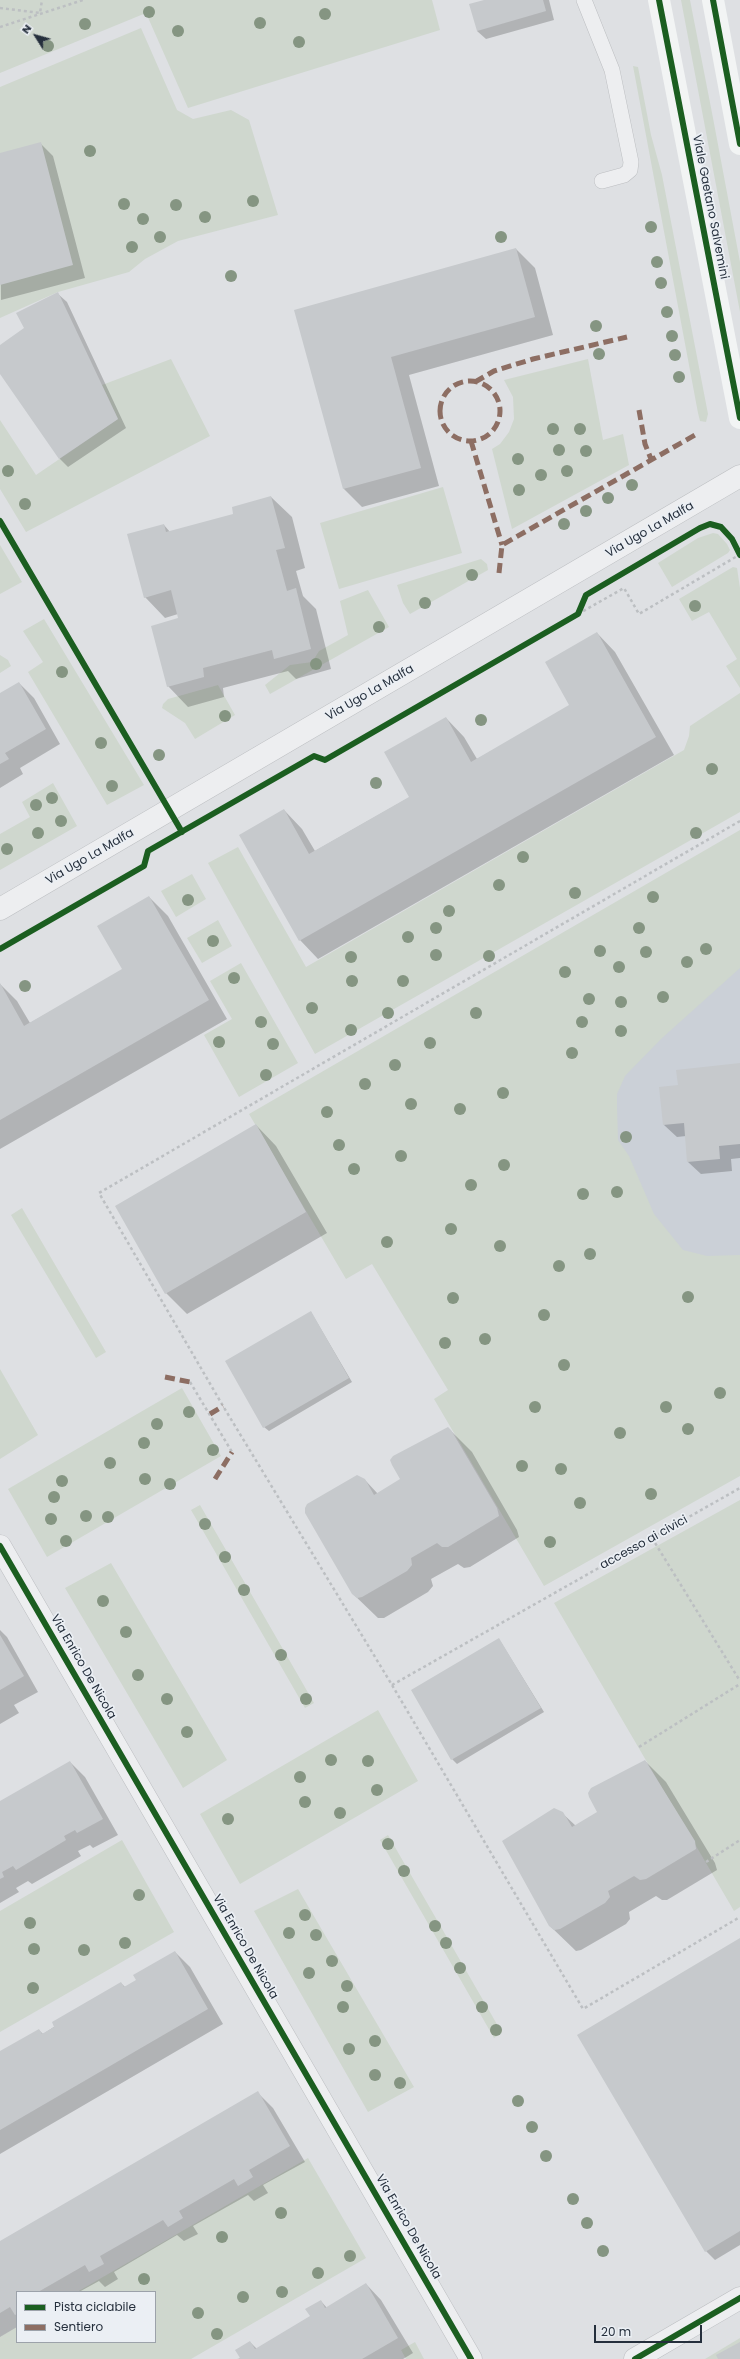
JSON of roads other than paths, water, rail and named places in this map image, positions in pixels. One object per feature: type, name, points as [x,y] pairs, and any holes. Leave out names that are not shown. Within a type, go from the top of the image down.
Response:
[{"type":"main road","name":"Viale Gaetano Salvemini","points":[[659,0],[740,418]]},
{"type":"main road","points":[[713,0],[740,144]]},
{"type":"street","name":"Via Ugo La Malfa","points":[[0,910],[740,476]]},
{"type":"street","name":"Via Enrico De Nicola","points":[[0,1546],[471,2359]]},
{"type":"street","points":[[635,2359],[740,2298]]},
{"type":"lane","points":[[584,0],[612,70],[631,162],[630,170],[624,175],[602,181]]}]
